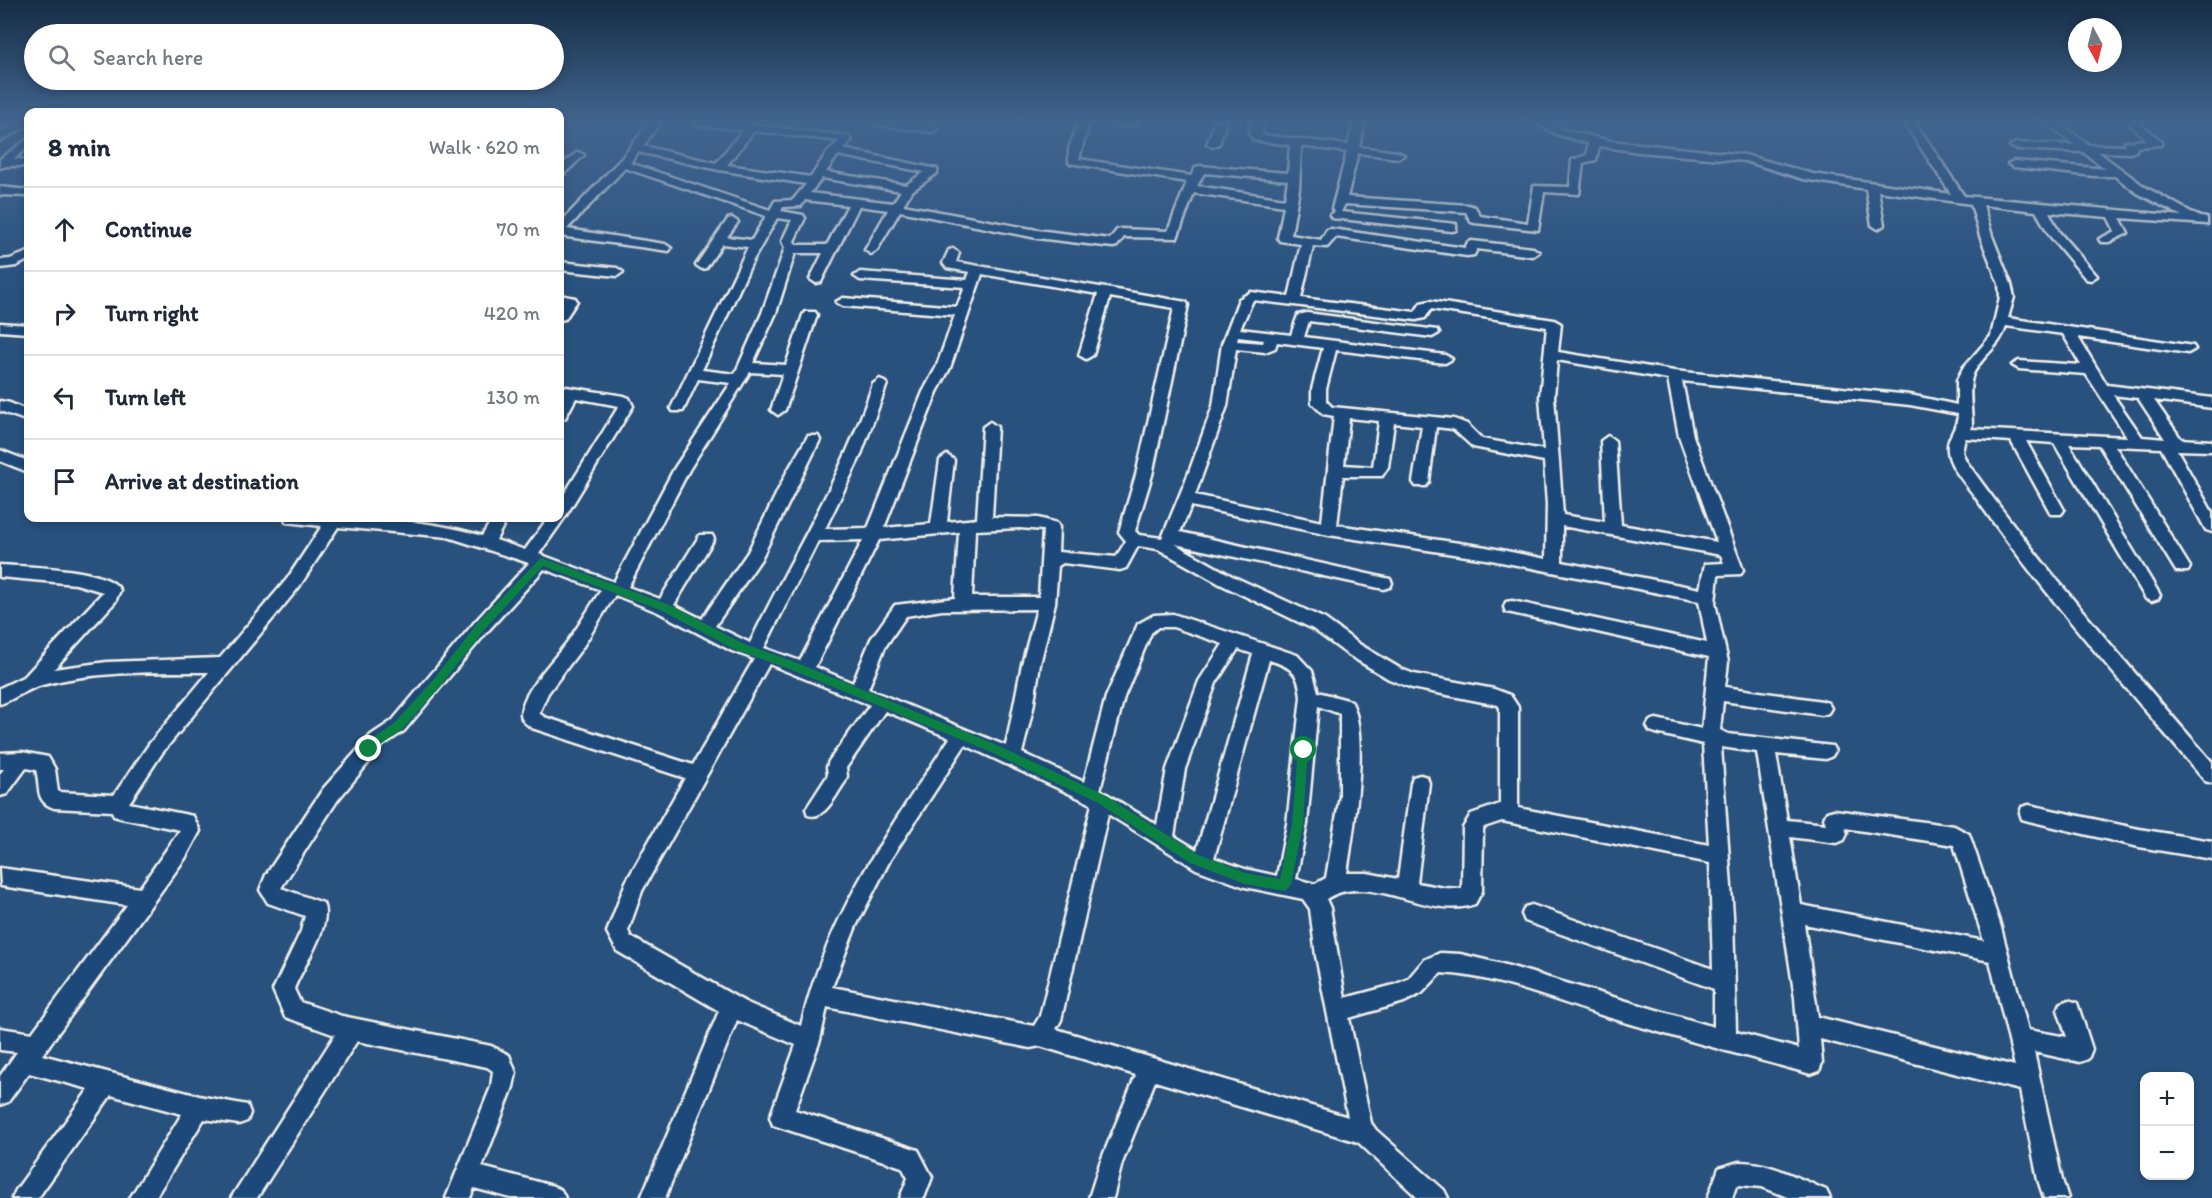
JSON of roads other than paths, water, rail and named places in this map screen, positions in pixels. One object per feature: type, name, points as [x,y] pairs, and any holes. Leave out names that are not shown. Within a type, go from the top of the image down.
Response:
[{"type":"street","points":[[564,227],[610,178]]},
{"type":"street","points":[[664,178],[772,214],[799,218],[788,241],[792,249]]},
{"type":"street","points":[[678,408],[772,214],[779,204],[794,204],[815,178]]},
{"type":"street","points":[[823,178],[909,189]]},
{"type":"street","points":[[871,250],[909,189],[924,178]]},
{"type":"street","points":[[1160,178],[1291,202]]},
{"type":"street","points":[[802,196],[896,207],[1037,234],[1113,243],[1121,232],[1173,235],[1194,178]]},
{"type":"street","points":[[1293,178],[1284,238],[1327,242],[1345,178]]},
{"type":"street","points":[[1340,200],[1468,209],[1471,210],[1475,219],[1534,228],[1538,188],[1575,191],[1576,178]]},
{"type":"street","points":[[1818,178],[1968,200],[2208,224]]},
{"type":"street","points":[[1951,178],[1968,200],[1986,236],[2005,284],[2007,297],[1997,337],[1968,371],[1964,380],[1965,425],[1959,433],[1955,452],[1969,479],[2093,636],[2212,775]]},
{"type":"street","points":[[2126,178],[2159,201],[2208,224]]},
{"type":"street","points":[[1871,187],[1878,225]]},
{"type":"street","points":[[0,190],[24,193]]},
{"type":"street","points":[[816,279],[855,202]]},
{"type":"street","points":[[2041,208],[2054,233],[2091,276]]},
{"type":"street","points":[[2105,239],[2122,233],[2112,214]]},
{"type":"street","points":[[1336,215],[1452,227]]},
{"type":"street","points":[[702,266],[732,222]]},
{"type":"street","points":[[564,232],[665,248]]},
{"type":"street","points":[[1331,233],[1467,252],[1470,252],[1472,245],[1533,252]]},
{"type":"street","points":[[719,240],[756,244]]},
{"type":"street","points":[[1294,301],[1308,242]]},
{"type":"street","points":[[696,774],[538,723],[530,716],[530,709],[615,589],[682,469],[742,373],[769,314],[789,251],[792,249],[832,249]]},
{"type":"street","points":[[953,253],[950,264],[1179,304],[1182,307],[1144,475],[1127,532],[1134,540],[1168,541],[1384,584]]},
{"type":"street","points":[[0,264],[12,263],[24,258]]},
{"type":"street","points":[[564,266],[617,272]]},
{"type":"street","points":[[804,670],[873,534],[930,392],[943,368],[977,270]]},
{"type":"street","points":[[860,276],[974,284]]},
{"type":"street","points":[[1086,355],[1105,292]]},
{"type":"street","points":[[1168,541],[1220,406],[1230,338],[1248,297],[1416,316],[1430,305],[1554,324],[1547,397],[1555,519],[1554,566]]},
{"type":"street","points":[[564,300],[570,301],[564,310]]},
{"type":"street","points":[[843,302],[963,312]]},
{"type":"street","points":[[778,410],[810,315]]},
{"type":"street","points":[[1296,340],[1303,318],[1307,317],[1432,333]]},
{"type":"street","points":[[2001,321],[2188,349]]},
{"type":"street","points":[[0,327],[24,329]]},
{"type":"street","points":[[2069,333],[2102,389],[2138,441]]},
{"type":"street","points":[[1230,338],[1271,337],[1445,359]]},
{"type":"street","points":[[1331,344],[1319,389],[1319,404],[1328,411],[1463,426],[1473,441],[1478,443],[1551,457]]},
{"type":"street","points":[[1551,355],[1674,376],[1910,400],[1965,411]]},
{"type":"street","points":[[2019,365],[2091,370]]},
{"type":"street","points":[[694,374],[791,370]]},
{"type":"street","points":[[1674,376],[1686,435],[1701,482],[1735,570],[1711,568],[1708,597],[1719,662],[1711,735],[1719,856],[1725,1040]]},
{"type":"street","points":[[810,1040],[732,1005],[624,944],[617,932],[633,888],[759,654],[793,573],[815,535],[862,437],[880,384]]},
{"type":"street","points":[[2102,389],[2212,403]]},
{"type":"street","points":[[564,507],[626,406],[624,401],[566,392]]},
{"type":"street","points":[[2144,396],[2172,445],[2212,526]]},
{"type":"street","points":[[0,406],[24,414]]},
{"type":"street","points":[[1329,529],[1342,413]]},
{"type":"street","points":[[1335,470],[1371,474],[1377,472],[1381,467],[1387,418]]},
{"type":"street","points":[[1421,482],[1430,421]]},
{"type":"street","points":[[984,525],[990,427]]},
{"type":"street","points":[[1959,433],[2212,446]]},
{"type":"street","points":[[2016,437],[2056,510]]},
{"type":"street","points":[[2060,439],[2152,595]]},
{"type":"street","points":[[705,628],[754,555],[813,440]]},
{"type":"street","points":[[1608,441],[1613,530]]},
{"type":"street","points":[[2104,441],[2182,567]]},
{"type":"street","points":[[0,455],[21,465]]},
{"type":"street","points":[[938,529],[947,460]]},
{"type":"street","points":[[0,473],[21,465]]},
{"type":"street","points":[[1186,499],[1329,529],[1554,566],[1708,597]]},
{"type":"street","points":[[1555,519],[1728,550]]},
{"type":"street","points":[[0,1094],[179,851],[190,828],[186,822],[121,810],[119,803],[156,748],[293,583],[334,522]]},
{"type":"street","points":[[359,522],[382,525],[410,524],[449,531],[535,559],[664,607],[759,654],[804,670],[1012,757],[1096,797],[1203,863],[1245,878],[1301,888],[1314,896],[1320,908],[1326,956],[1358,1119],[1364,1133],[1435,1198]]},
{"type":"street","points":[[486,543],[498,522]]},
{"type":"street","points":[[458,1198],[502,1087],[505,1073],[501,1063],[491,1058],[352,1029],[293,1010],[282,990],[288,972],[315,924],[316,910],[275,896],[270,890],[273,881],[330,795],[377,741],[398,726],[437,682],[535,559],[554,522]]},
{"type":"street","points":[[815,535],[873,534],[984,525],[1043,523],[1051,527],[1047,603],[1031,664],[1024,708],[1012,757]]},
{"type":"street","points":[[963,604],[967,526]]},
{"type":"street","points":[[664,607],[706,538]]},
{"type":"street","points":[[1050,563],[1060,557],[1120,564],[1134,540]]},
{"type":"street","points":[[1168,541],[1226,580],[1319,624],[1353,649],[1395,674],[1412,681],[1494,696],[1504,700],[1509,707],[1511,741],[1509,807],[1502,813],[1478,820],[1473,828],[1472,891],[1468,897],[1456,899],[1385,884],[1335,884],[1314,896]]},
{"type":"street","points":[[0,571],[88,580],[112,590],[109,598],[31,682]]},
{"type":"street","points":[[858,693],[877,644],[900,610],[912,607],[963,604],[1047,603]]},
{"type":"street","points":[[1512,607],[1718,652]]},
{"type":"street","points":[[1041,1035],[1050,1020],[1115,697],[1144,629],[1154,620],[1173,621],[1234,641],[1291,660],[1304,670],[1309,681],[1310,697],[1297,824],[1285,885]]},
{"type":"street","points":[[1164,840],[1176,769],[1208,681],[1234,641]]},
{"type":"street","points":[[1203,863],[1263,651]]},
{"type":"street","points":[[0,697],[6,691],[31,682],[120,667],[153,664],[226,665]]},
{"type":"street","points":[[1715,693],[1822,708]]},
{"type":"street","points":[[1310,697],[1345,706],[1349,713],[1349,796],[1335,884]]},
{"type":"street","points":[[815,809],[838,776],[836,767],[881,703]]},
{"type":"street","points":[[1656,726],[1711,735],[1728,742],[1826,751]]},
{"type":"street","points":[[912,1198],[920,1177],[910,1158],[781,1117],[810,1040],[819,995],[847,922],[883,854],[961,736]]},
{"type":"street","points":[[1337,1011],[1397,995],[1415,986],[1431,967],[1440,963],[1460,964],[1502,974],[1810,1063],[1806,998],[1765,745]]},
{"type":"street","points":[[0,761],[22,760],[41,763],[46,769],[48,795],[54,800],[119,803]]},
{"type":"street","points":[[0,788],[22,760]]},
{"type":"street","points":[[1406,889],[1420,783]]},
{"type":"street","points":[[1502,813],[1719,856]]},
{"type":"street","points":[[2029,813],[2139,838],[2212,850]]},
{"type":"street","points":[[1778,827],[1837,834],[1834,818],[1954,835],[1962,840],[1982,896],[2020,1039],[2050,1180],[2056,1198]]},
{"type":"street","points":[[1,877],[144,898]]},
{"type":"street","points":[[1791,912],[1997,953]]},
{"type":"street","points":[[1532,914],[1724,983]]},
{"type":"street","points":[[819,995],[1030,1036],[1041,1035],[1364,1133]]},
{"type":"street","points":[[653,1198],[732,1005]]},
{"type":"street","points":[[2020,1039],[2080,1051],[2082,1049],[2069,1010]]},
{"type":"street","points":[[1808,1025],[2030,1081]]},
{"type":"street","points":[[243,1198],[352,1029]]},
{"type":"street","points":[[0,1039],[30,1053],[107,1082],[199,1107],[239,1113]]},
{"type":"street","points":[[1101,1198],[1111,1163],[1149,1069]]},
{"type":"street","points":[[24,1198],[107,1082]]},
{"type":"street","points":[[142,1198],[199,1107]]},
{"type":"street","points":[[1720,1198],[1727,1176],[1740,1172],[1753,1172],[1818,1198]]},
{"type":"street","points":[[469,1174],[553,1198]]}]
